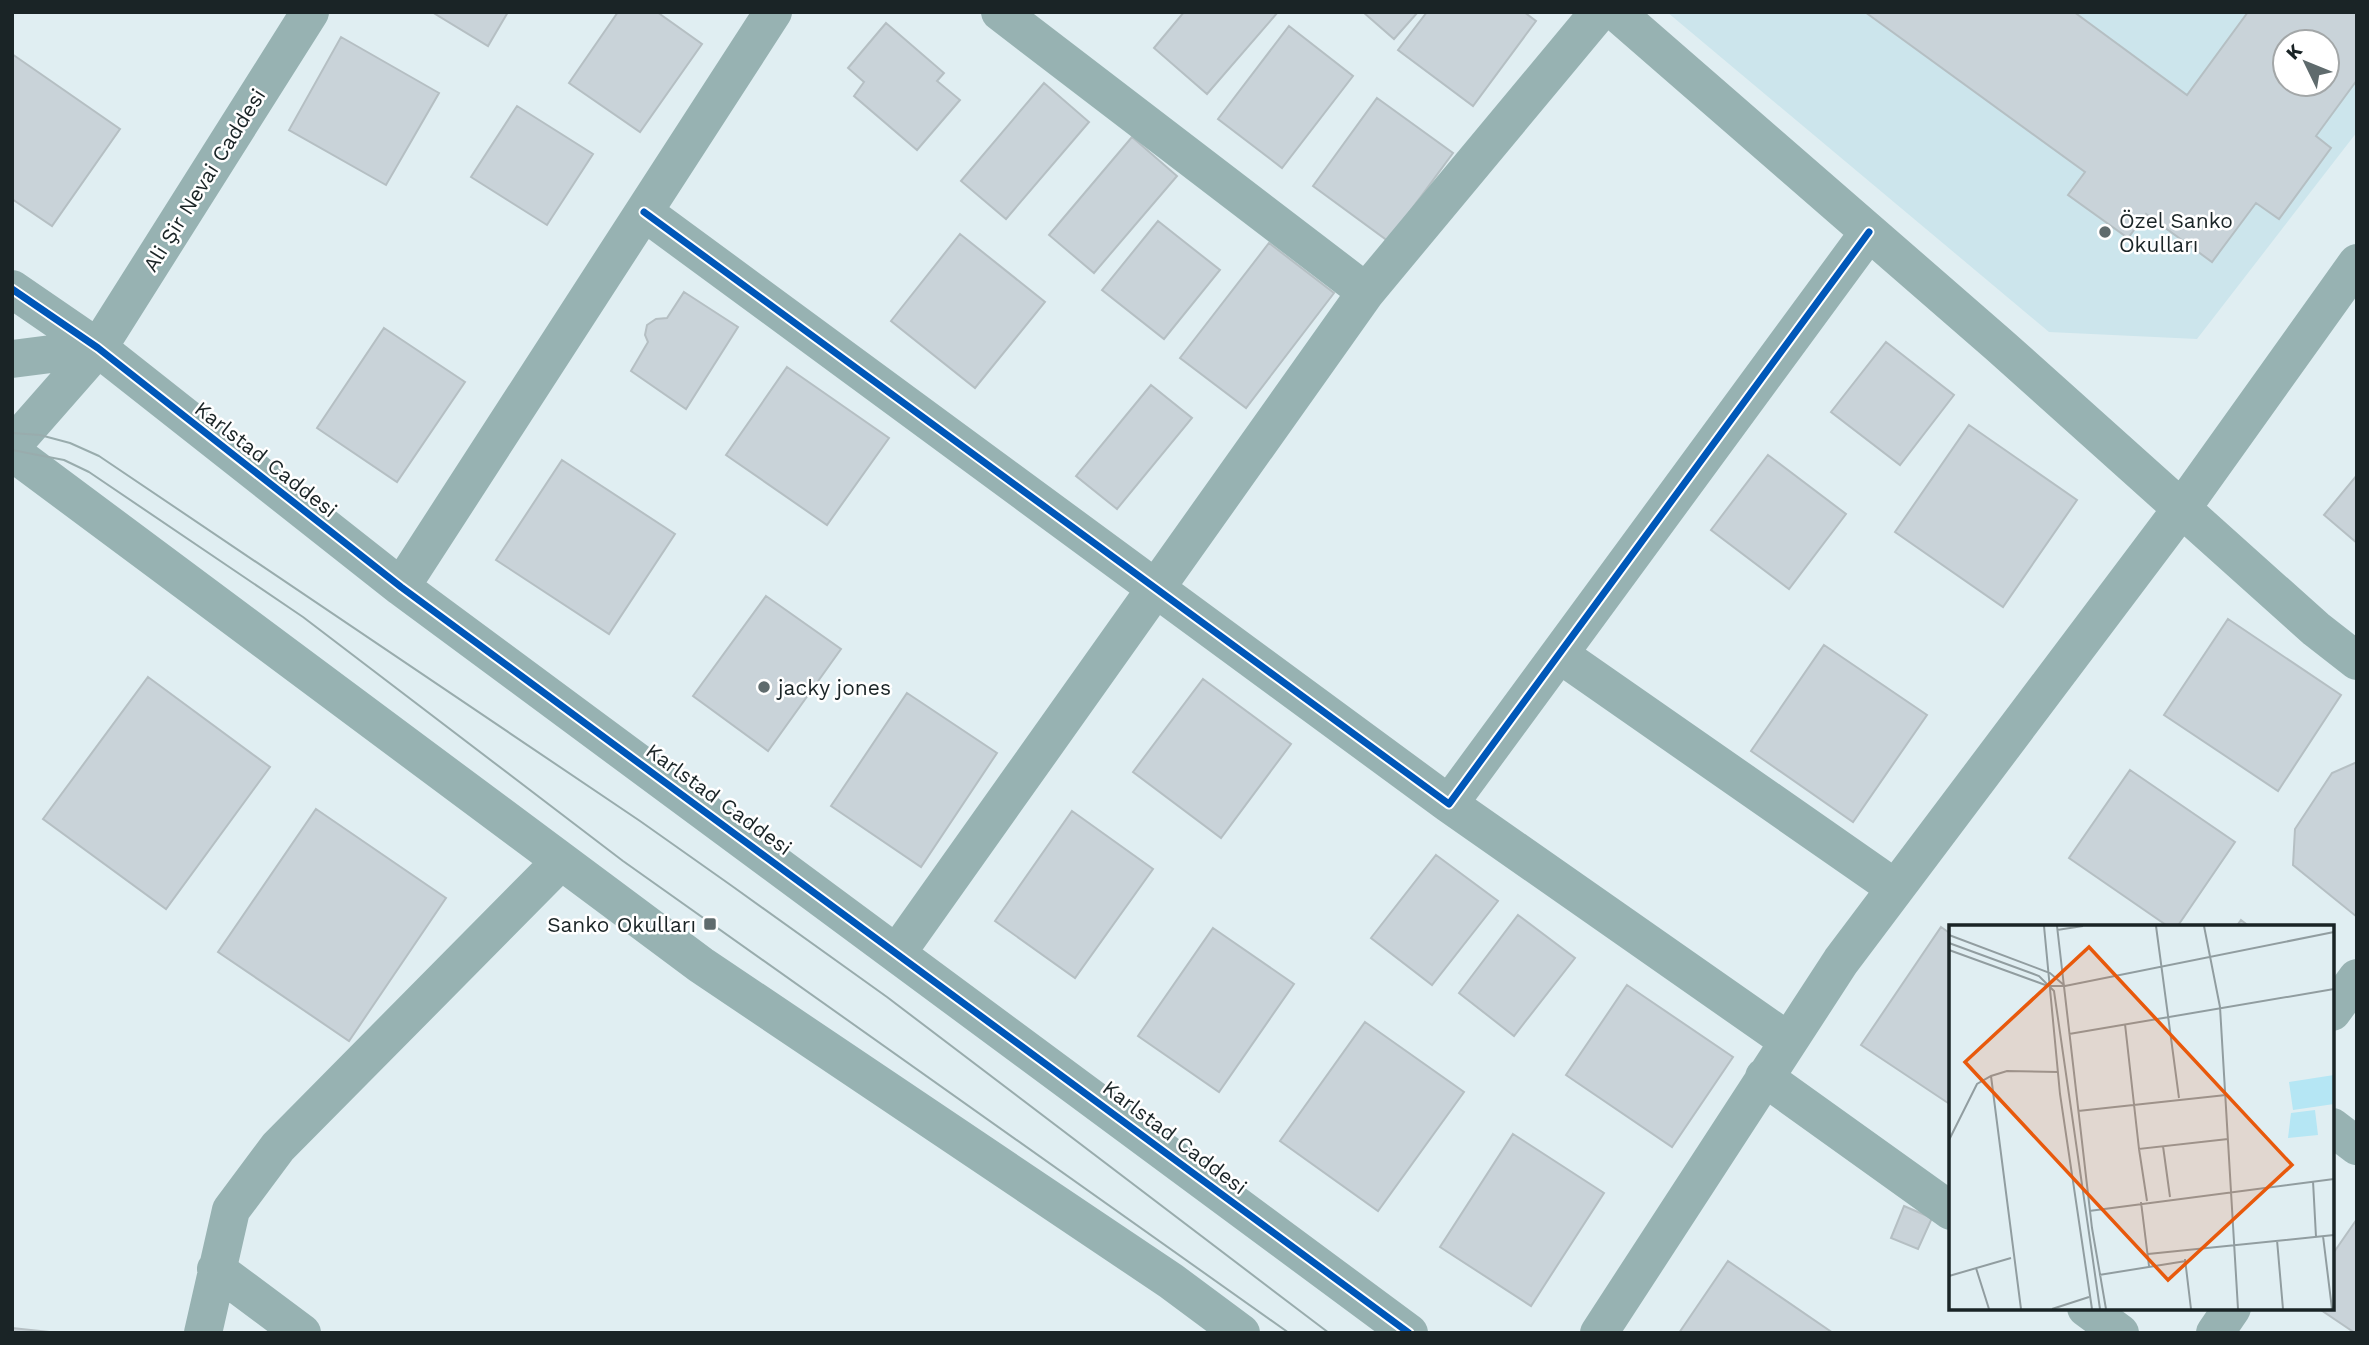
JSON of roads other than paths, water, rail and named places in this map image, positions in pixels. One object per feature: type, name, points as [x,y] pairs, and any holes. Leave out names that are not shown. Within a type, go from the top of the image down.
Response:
[{"type":"street","name":"Ali Şir Nevai Caddesi","points":[[12,446],[98,348],[310,12]]},
{"type":"street","points":[[401,587],[773,12]]},
{"type":"street","points":[[1000,12],[1366,292]]},
{"type":"street","points":[[897,953],[1366,292],[1599,12]]},
{"type":"street","points":[[1616,12],[1869,232],[2316,629],[2357,662]]},
{"type":"street","points":[[644,212],[1449,804],[1788,1041]]},
{"type":"street","points":[[1449,804],[1869,232]]},
{"type":"street","points":[[1599,1333],[1841,961],[2182,508],[2357,262]]},
{"type":"street","name":"Karlstad Caddesi","points":[[12,289],[98,348],[401,587],[1409,1333]]},
{"type":"street","points":[[12,359],[98,348]]},
{"type":"street","points":[[12,452],[701,965],[1171,1281],[1241,1333]]},
{"type":"street","points":[[1559,654],[1895,888]]},
{"type":"street","points":[[203,1333],[230,1210],[278,1147],[561,861]]},
{"type":"street","points":[[2334,1009],[2357,978]]},
{"type":"street","points":[[1765,1077],[1949,1210]]},
{"type":"street","points":[[216,1269],[302,1333]]},
{"type":"street","points":[[2215,1333],[2231,1310]]},
{"type":"tram line","points":[[12,433],[40,435],[70,443],[99,456],[640,821],[887,997],[1329,1333]]},
{"type":"tram line","points":[[12,450],[64,460],[89,472],[303,617],[623,861],[1289,1333]]},
{"type":"place","name":"Özel Sanko Okulları","points":[[2105,232]]},
{"type":"place","name":"jacky jones","points":[[764,687]]},
{"type":"place","name":"Sanko Okulları","points":[[710,924]]}]
